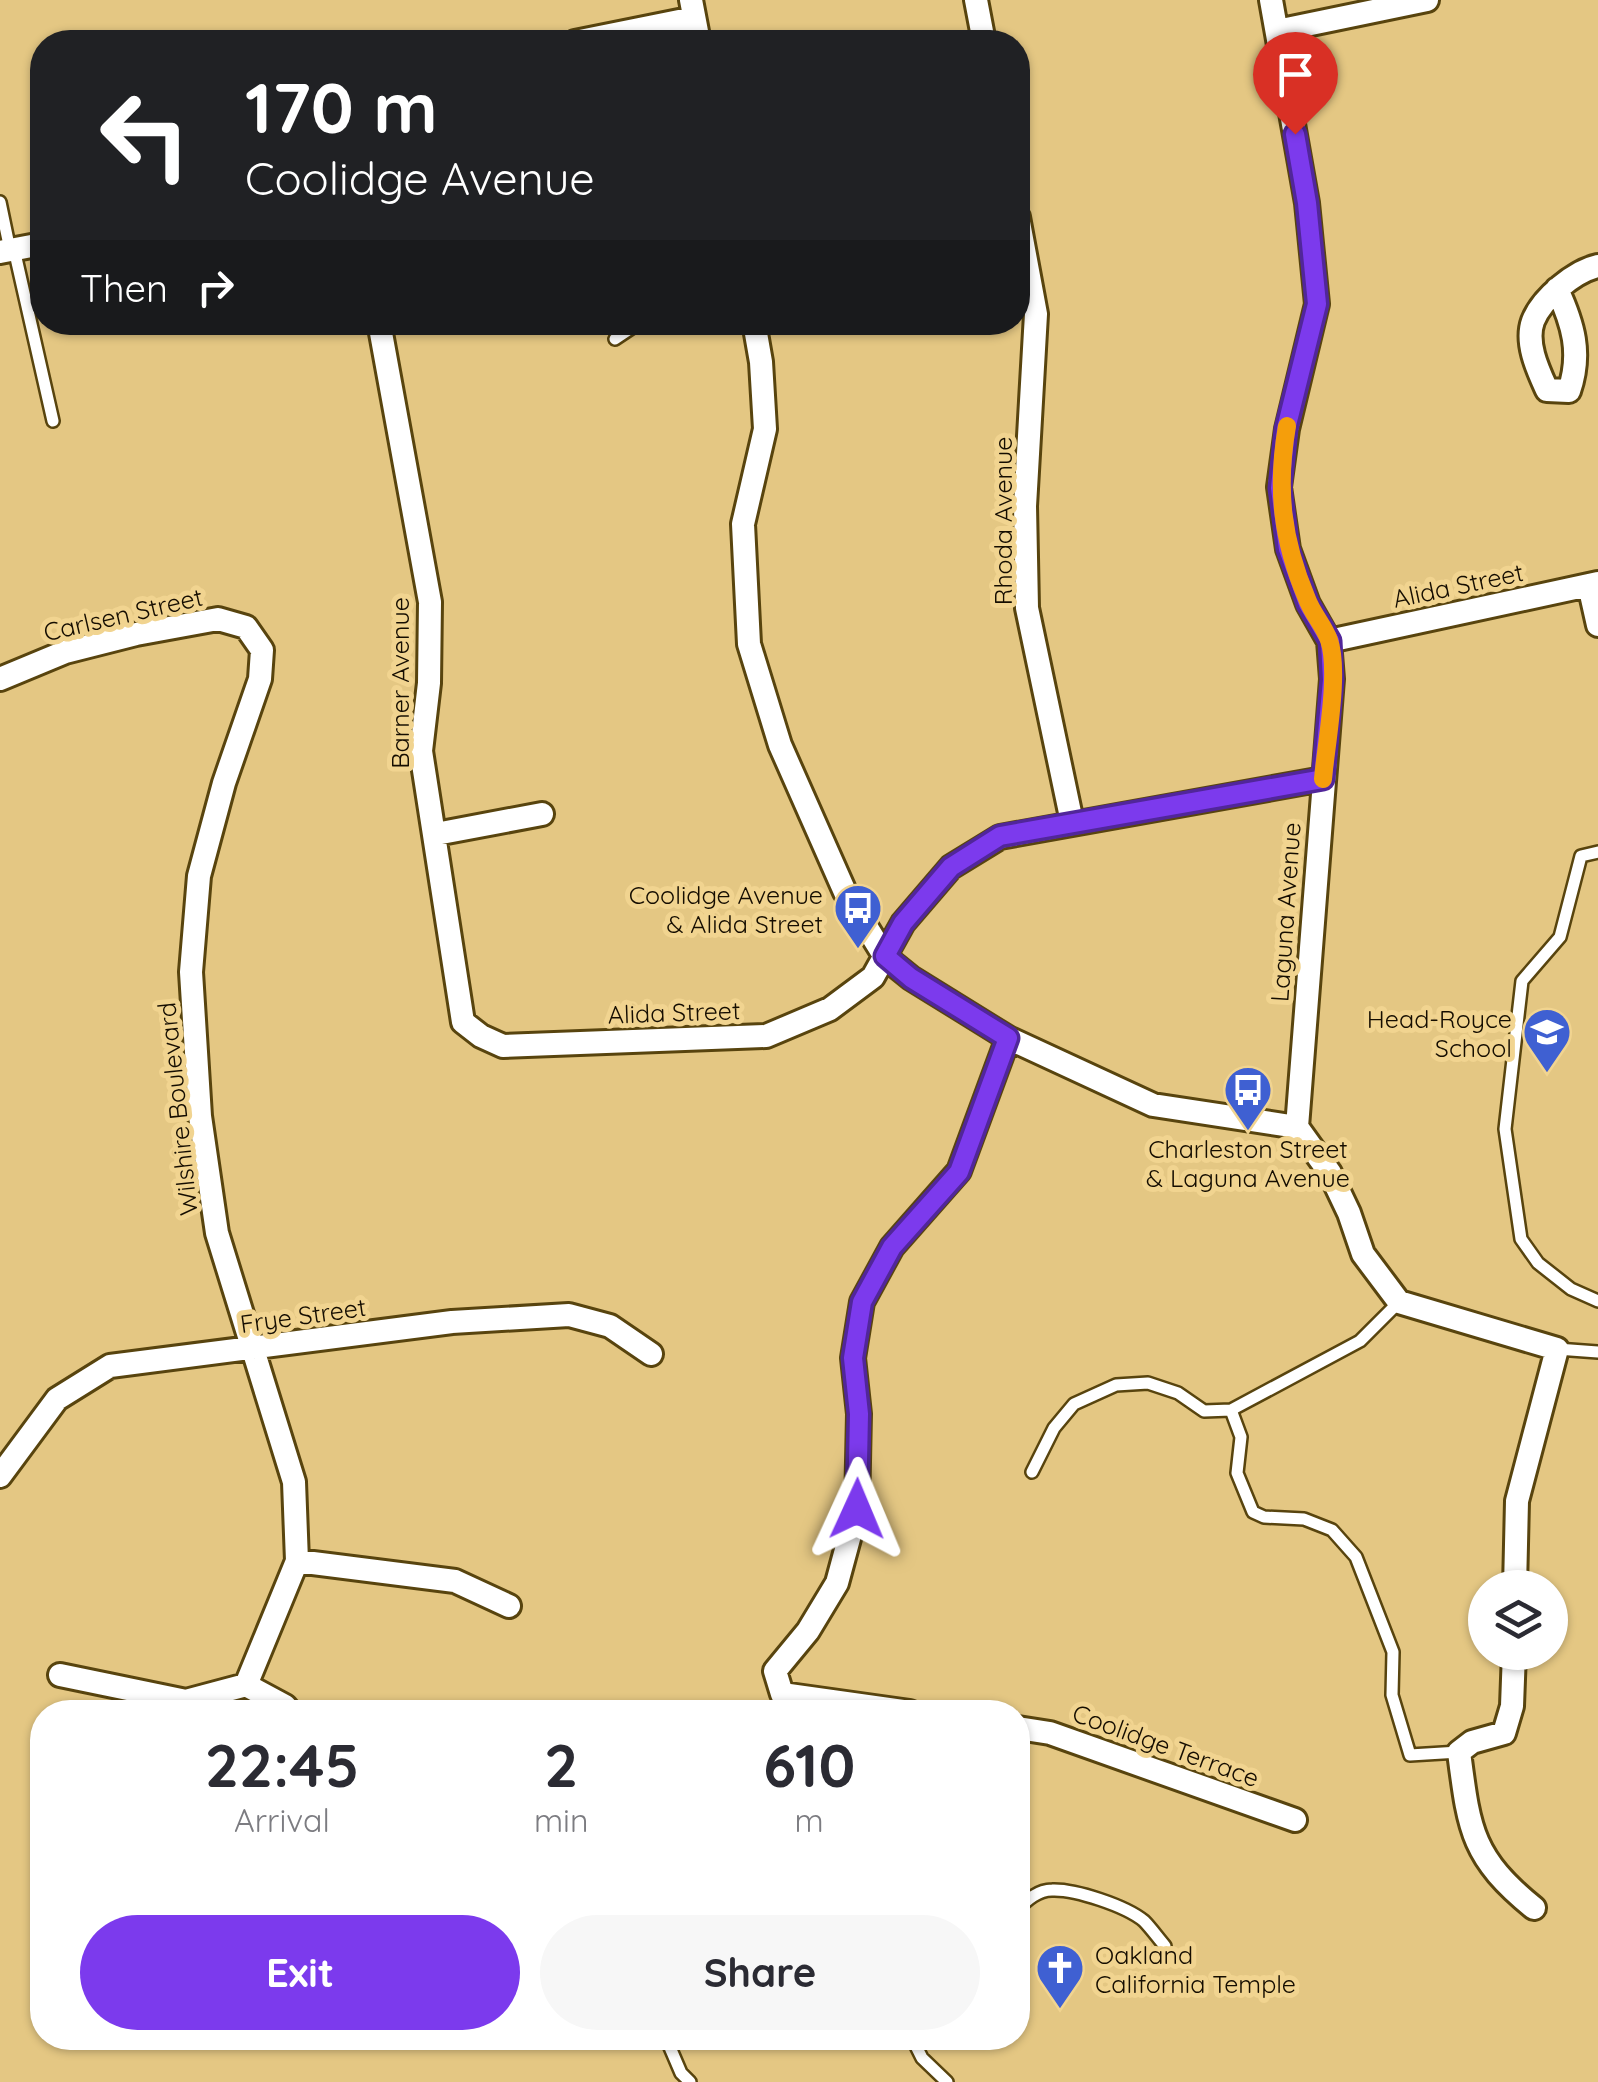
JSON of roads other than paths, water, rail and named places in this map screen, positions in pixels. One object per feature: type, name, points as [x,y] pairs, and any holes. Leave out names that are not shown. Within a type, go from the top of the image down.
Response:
[{"type":"street","points":[[976,0],[982,30]]},
{"type":"street","name":"Laguna Avenue","points":[[1271,0],[1307,203],[1317,304],[1286,429],[1280,488],[1288,549],[1308,604],[1330,641],[1332,680],[1297,1127]]},
{"type":"street","points":[[1277,32],[1427,0]]},
{"type":"street","points":[[617,30],[692,9]]},
{"type":"street","points":[[1557,289],[1583,269],[1598,266]]},
{"type":"street","name":"Rhoda Avenue","points":[[1030,282],[1036,314],[1025,506],[1027,608],[1072,822]]},
{"type":"street","name":"Barner Avenue","points":[[381,335],[430,602],[429,683],[421,750],[463,1022],[481,1036]]},
{"type":"street","points":[[757,335],[765,429],[742,524],[749,644],[780,745],[845,892],[885,956],[911,978],[1008,1038],[1153,1105],[1297,1127],[1330,1173],[1350,1213],[1363,1254],[1399,1302],[1557,1349],[1518,1501],[1516,1570]]},
{"type":"street","points":[[1594,584],[1598,625]]},
{"type":"street","name":"Alida Street","points":[[1330,641],[1594,584]]},
{"type":"street","name":"Carlsen Street","points":[[0,678],[65,652],[202,622],[232,621],[256,637]]},
{"type":"street","name":"Wilshire Boulevard","points":[[246,1685],[296,1560],[294,1482],[216,1232],[200,1116],[192,972],[198,876],[264,665],[256,637]]},
{"type":"street","name":"Alida Street","points":[[481,1036],[502,1046],[766,1036],[830,1010],[873,976],[903,923],[951,867],[1000,836],[1323,779]]},
{"type":"street","points":[[436,834],[542,814]]},
{"type":"street","points":[[778,1700],[775,1671],[808,1632],[836,1583],[857,1509],[859,1414],[853,1358],[862,1302],[892,1247],[959,1172],[1008,1038]]},
{"type":"street","name":"Frye Street","points":[[0,1476],[57,1399],[110,1366],[452,1322],[569,1315],[610,1326],[652,1354]]},
{"type":"street","points":[[296,1560],[455,1581],[508,1606]]},
{"type":"street","points":[[1513,1670],[1512,1706],[1504,1732],[1472,1742],[1459,1752],[1467,1818],[1482,1856],[1502,1882],[1534,1908]]},
{"type":"street","points":[[60,1675],[181,1700]]},
{"type":"street","points":[[190,1700],[246,1685],[274,1700]]},
{"type":"street","name":"Coolidge Terrace","points":[[1030,1730],[1050,1732],[1294,1820]]},
{"type":"lane","points":[[0,202],[30,334]]},
{"type":"lane","points":[[30,335],[53,421]]},
{"type":"lane","points":[[614,338],[619,335]]},
{"type":"lane","points":[[1598,852],[1581,856],[1560,937],[1522,981],[1504,1129],[1520,1239],[1538,1263],[1570,1290],[1598,1301]]},
{"type":"lane","points":[[1032,1472],[1054,1428],[1074,1404],[1116,1385],[1148,1382],[1178,1393],[1204,1411],[1231,1410],[1360,1341],[1399,1302]]},
{"type":"lane","points":[[1557,1349],[1598,1352]]},
{"type":"lane","points":[[1231,1410],[1241,1437],[1238,1473],[1253,1512],[1264,1517],[1304,1519],[1332,1530],[1356,1557],[1393,1652],[1392,1694],[1410,1755],[1459,1752]]},
{"type":"lane","points":[[1030,1898],[1049,1890],[1100,1900],[1141,1918],[1165,1946]]},
{"type":"lane","points":[[671,2050],[690,2082]]},
{"type":"lane","points":[[918,2050],[947,2082]]},
{"type":"place","name":"Coolidge Avenue & Alida Street","points":[[858,950]]},
{"type":"place","name":"Head-Royce School","points":[[1547,1074]]},
{"type":"place","name":"Charleston Street & Laguna Avenue","points":[[1248,1132]]},
{"type":"place","name":"Oakland California Temple","points":[[1060,2010]]}]
